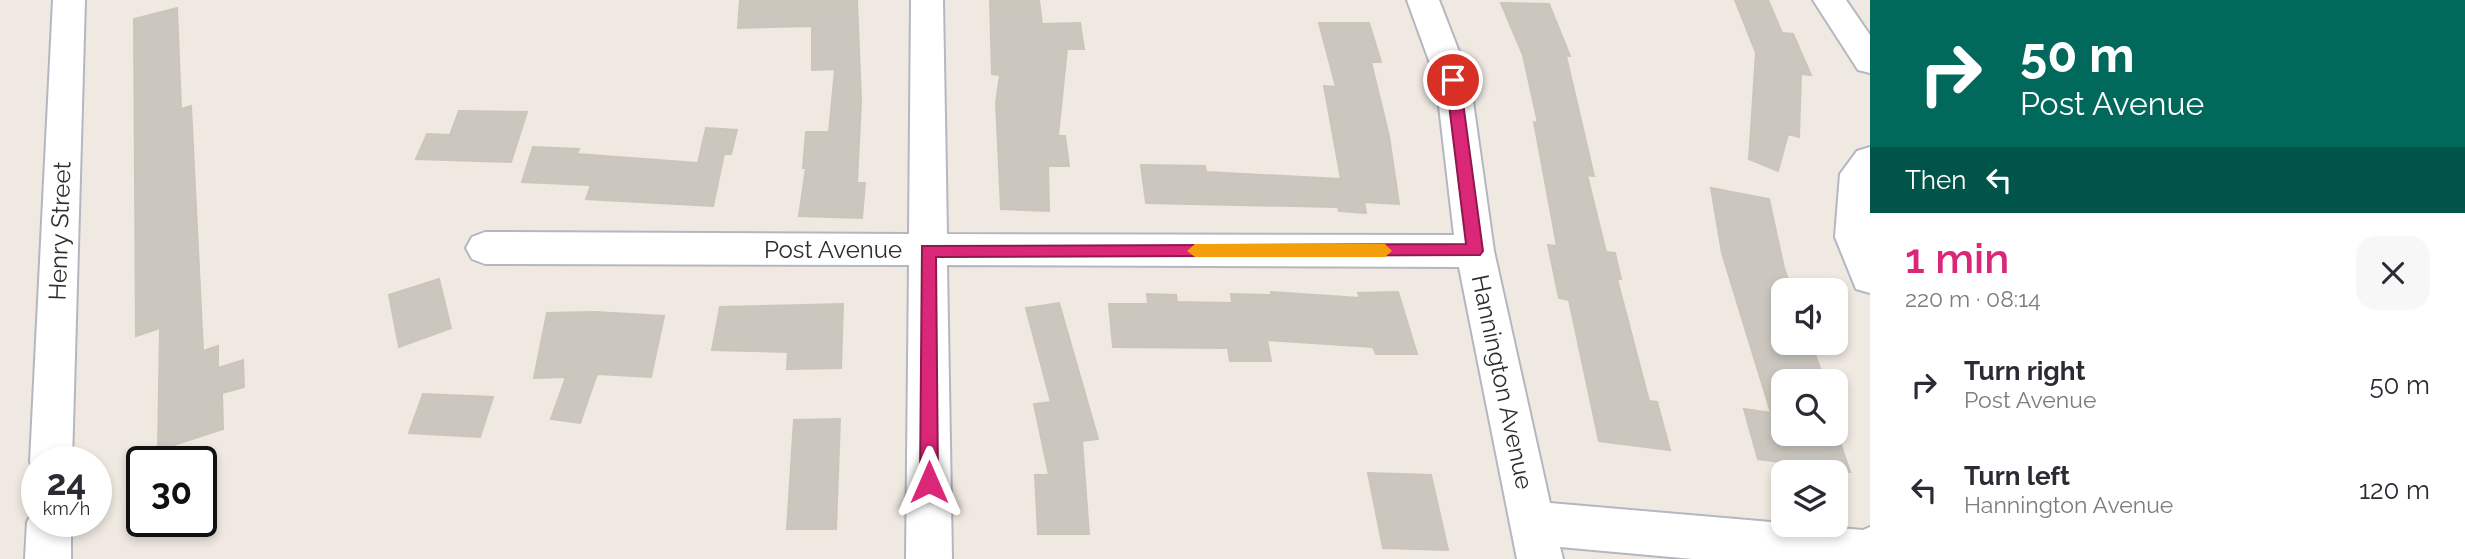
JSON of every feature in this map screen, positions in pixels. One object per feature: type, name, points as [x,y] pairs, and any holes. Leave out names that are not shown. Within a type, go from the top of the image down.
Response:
[{"type":"street","name":"Henry Street","points":[[52,446],[69,0]]},
{"type":"street","points":[[927,0],[929,559]]},
{"type":"street","name":"Hannington Avenue","points":[[1423,0],[1453,80],[1475,251],[1536,541]]},
{"type":"street","points":[[1829,0],[1870,61]]},
{"type":"street","points":[[1870,161],[1858,174],[1854,237],[1870,277]]},
{"type":"street","name":"Post Avenue","points":[[485,248],[1475,251]]},
{"type":"street","points":[[48,559],[49,537]]},
{"type":"street","points":[[1536,541],[1864,552],[1870,549]]},
{"type":"building","points":[[740,0],[857,0],[861,101],[857,183],[865,183],[862,218],[799,216],[806,168],[803,168],[806,132],[829,132],[835,69],[812,70],[812,26],[738,28]]},
{"type":"building","points":[[1039,0],[1042,24],[1080,23],[1084,49],[1067,49],[1058,136],[1065,136],[1069,166],[1048,166],[1049,211],[1001,209],[996,103],[1000,75],[992,74],[990,1]]},
{"type":"building","points":[[1735,0],[1768,0],[1782,33],[1793,34],[1811,75],[1801,74],[1799,137],[1788,134],[1778,171],[1749,159],[1756,53]]},
{"type":"building","points":[[1501,3],[1549,4],[1570,56],[1566,56],[1594,176],[1587,175],[1606,252],[1615,253],[1621,279],[1617,279],[1649,401],[1657,402],[1670,450],[1599,441],[1569,300],[1559,298],[1548,245],[1557,246],[1534,122],[1538,123],[1523,55]]},
{"type":"building","points":[[177,8],[181,109],[191,106],[203,351],[218,346],[218,368],[243,360],[244,387],[222,393],[223,429],[170,446],[158,446],[160,328],[136,336],[134,19]]},
{"type":"building","points":[[1319,23],[1369,23],[1381,62],[1371,62],[1389,136],[1399,204],[1364,202],[1366,213],[1339,211],[1338,207],[1146,203],[1141,165],[1205,166],[1206,172],[1341,179],[1324,86],[1336,87]]},
{"type":"building","points":[[459,111],[527,112],[511,162],[416,159],[427,134],[450,135]]},
{"type":"building","points":[[706,128],[737,130],[731,154],[724,154],[713,206],[586,199],[591,185],[522,182],[533,147],[579,149],[577,154],[698,163]]},
{"type":"building","points":[[1711,188],[1769,199],[1788,278],[1771,278],[1771,355],[1815,355],[1820,369],[1771,369],[1771,413],[1722,253]]},
{"type":"building","points":[[439,279],[451,328],[399,347],[389,295]]},
{"type":"building","points":[[1271,292],[1360,298],[1358,293],[1398,292],[1417,354],[1376,354],[1373,347],[1267,340],[1271,361],[1230,361],[1228,348],[1113,347],[1109,304],[1148,304],[1147,294],[1176,295],[1177,302],[1232,303],[1231,294],[1272,295]]},
{"type":"building","points":[[1059,303],[1098,439],[1082,441],[1089,534],[1038,534],[1035,475],[1049,475],[1034,404],[1051,402],[1026,308]]},
{"type":"building","points":[[843,304],[841,368],[787,369],[788,352],[712,350],[720,307]]},
{"type":"building","points":[[595,312],[664,316],[651,377],[597,374],[580,423],[551,419],[566,377],[534,378],[547,313]]},
{"type":"building","points":[[423,394],[493,397],[480,437],[409,433]]},
{"type":"building","points":[[1744,409],[1771,413],[1771,446],[1841,446],[1846,460],[1758,459]]},
{"type":"building","points":[[840,419],[836,529],[787,529],[794,420]]},
{"type":"building","points":[[1368,473],[1431,475],[1448,550],[1383,548]]},
{"type":"slow traffic","points":[[1195,251],[1385,251]]},
{"type":"route","points":[[929,482],[928,251],[1475,251],[1453,80]]}]
